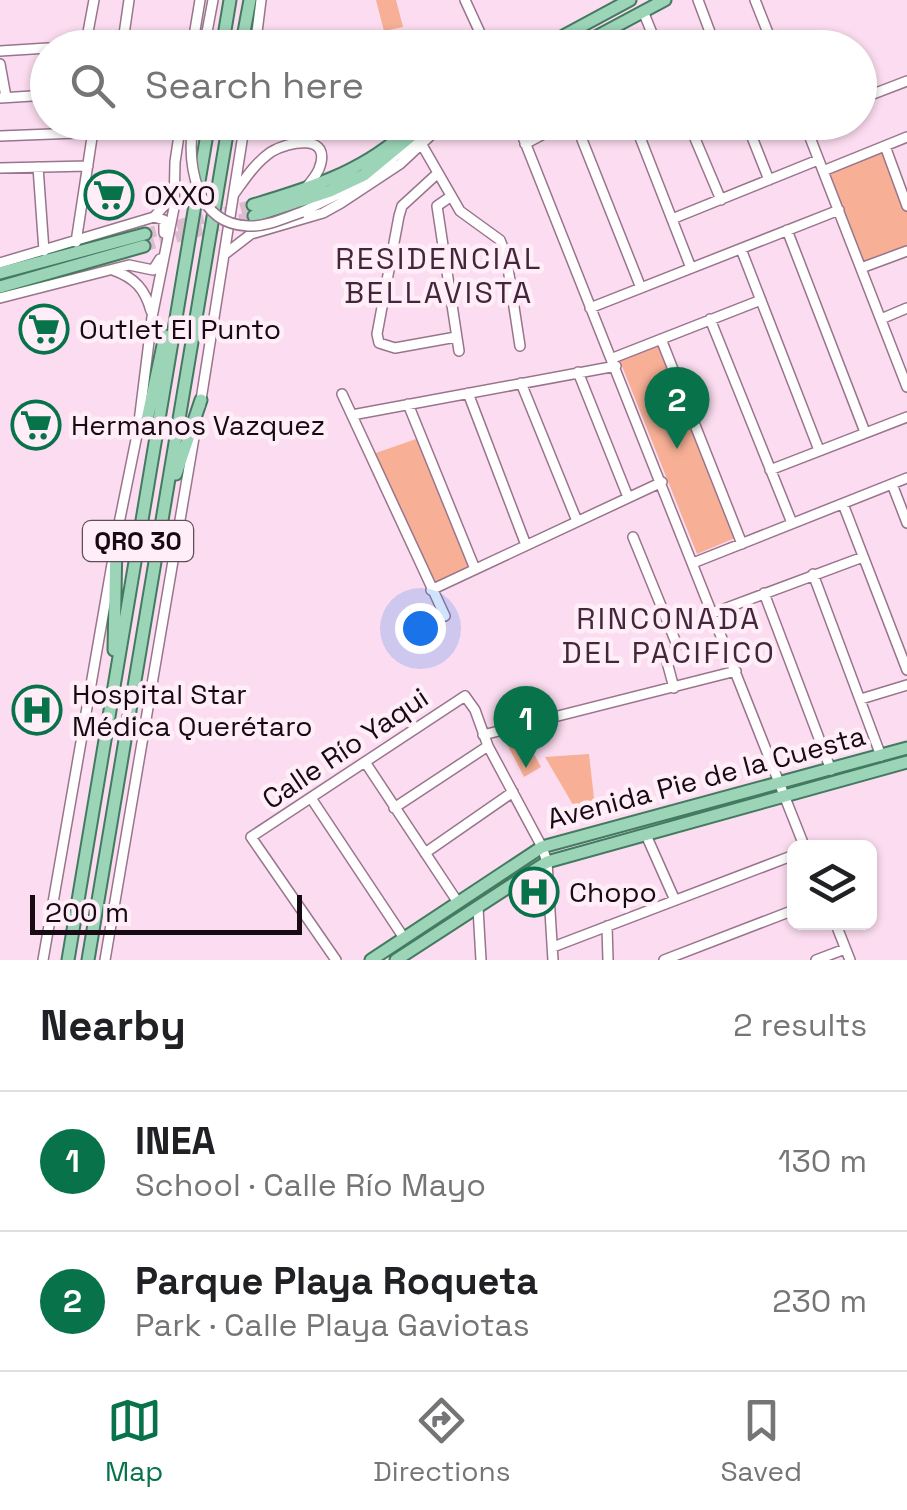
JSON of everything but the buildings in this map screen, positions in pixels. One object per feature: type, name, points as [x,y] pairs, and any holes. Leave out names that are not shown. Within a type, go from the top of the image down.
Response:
[{"type":"main road","points":[[225,30],[230,0]]},
{"type":"main road","points":[[245,30],[250,0]]},
{"type":"main road","points":[[574,30],[630,0]]},
{"type":"main road","points":[[610,30],[665,0]]},
{"type":"main road","name":"QRO 30","points":[[68,960],[207,140]]},
{"type":"main road","name":"QRO 30","points":[[88,960],[225,140]]},
{"type":"main road","points":[[393,140],[359,166],[253,211],[330,191],[364,174],[406,140]]},
{"type":"main road","points":[[0,273],[145,240],[0,287]]},
{"type":"main road","points":[[138,430],[147,420],[166,329],[178,300]]},
{"type":"main road","points":[[164,512],[201,400]]},
{"type":"main road","points":[[113,692],[116,539]]},
{"type":"main road","name":"Avenida Pie de la Cuesta","points":[[396,960],[547,862],[646,835],[907,748]]},
{"type":"main road","name":"Avenida Pie de la Cuesta","points":[[371,960],[542,847],[907,762]]},
{"type":"street","points":[[88,30],[94,0]]},
{"type":"street","points":[[125,30],[129,0]]},
{"type":"street","points":[[195,30],[200,0]]},
{"type":"street","points":[[207,30],[213,0]]},
{"type":"street","points":[[258,30],[261,0]]},
{"type":"street","points":[[465,0],[479,30]]},
{"type":"street","points":[[698,0],[709,30]]},
{"type":"street","points":[[756,0],[767,30]]},
{"type":"street","points":[[644,12],[651,30]]},
{"type":"street","points":[[0,52],[30,50]]},
{"type":"street","points":[[0,64],[3,98],[30,96]]},
{"type":"street","points":[[877,92],[907,80]]},
{"type":"street","points":[[0,136],[30,134]]},
{"type":"street","points":[[672,219],[768,180],[907,137]]},
{"type":"street","points":[[76,242],[92,140]]},
{"type":"street","points":[[43,960],[138,430],[152,316],[174,208],[178,140]]},
{"type":"street","points":[[193,140],[193,182],[205,203],[222,219],[248,226],[302,212],[365,181],[414,140]]},
{"type":"street","points":[[105,960],[242,140]]},
{"type":"street","points":[[224,254],[250,234],[308,218],[341,203],[400,164],[427,140]]},
{"type":"street","points":[[524,140],[615,362],[802,840]]},
{"type":"street","points":[[525,144],[532,140]]},
{"type":"street","points":[[582,140],[641,288]]},
{"type":"street","points":[[641,140],[692,268]]},
{"type":"street","points":[[696,140],[721,200]]},
{"type":"street","points":[[753,140],[768,180]]},
{"type":"street","points":[[811,140],[907,387]]},
{"type":"street","points":[[232,196],[253,168],[270,154],[297,141],[314,145],[320,159],[318,172],[305,190]]},
{"type":"street","points":[[422,145],[460,211],[500,240],[506,255],[520,346]]},
{"type":"street","points":[[885,146],[906,199]]},
{"type":"street","points":[[38,166],[44,251]]},
{"type":"street","points":[[0,168],[88,166]]},
{"type":"street","points":[[154,217],[170,195],[175,171]]},
{"type":"street","points":[[438,174],[402,206],[377,334],[379,343],[395,348],[456,337]]},
{"type":"street","points":[[417,192],[437,206],[459,351]]},
{"type":"street","points":[[437,206],[450,198]]},
{"type":"street","points":[[590,308],[839,210]]},
{"type":"street","points":[[0,263],[154,217],[166,224],[158,267],[148,271],[129,265],[0,298]]},
{"type":"street","points":[[786,230],[865,432]]},
{"type":"street","points":[[741,249],[819,450]]},
{"type":"street","points":[[861,268],[907,250]]},
{"type":"street","points":[[111,269],[136,282],[146,293],[152,316]]},
{"type":"street","points":[[352,415],[615,362],[661,339],[761,300]]},
{"type":"street","points":[[881,319],[907,308]]},
{"type":"street","points":[[710,319],[792,524]]},
{"type":"street","points":[[661,339],[742,544]]},
{"type":"street","points":[[578,372],[628,497]]},
{"type":"street","points":[[521,383],[578,521]]},
{"type":"street","points":[[468,393],[526,545]]},
{"type":"street","points":[[342,394],[444,616]]},
{"type":"street","points":[[408,404],[475,569]]},
{"type":"street","points":[[770,470],[907,417]]},
{"type":"street","points":[[694,563],[907,478]]},
{"type":"street","points":[[431,590],[662,482]]},
{"type":"street","points":[[892,484],[907,523]]},
{"type":"street","points":[[842,504],[907,670]]},
{"type":"street","points":[[633,537],[677,645],[667,662],[674,688]]},
{"type":"street","points":[[713,613],[863,556]]},
{"type":"street","points":[[813,574],[881,756]]},
{"type":"street","points":[[764,594],[832,770]]},
{"type":"street","points":[[394,808],[486,741],[736,671]]},
{"type":"street","points":[[861,699],[907,685]]},
{"type":"street","name":"Calle Río Yaqui","points":[[336,960],[252,837],[464,696],[475,710],[486,741]]},
{"type":"street","points":[[486,741],[547,862],[553,960]]},
{"type":"street","points":[[365,762],[457,901]]},
{"type":"street","points":[[425,853],[513,792]]},
{"type":"street","points":[[311,798],[404,938]]},
{"type":"street","points":[[646,835],[674,898]]},
{"type":"street","points":[[553,946],[787,857]]},
{"type":"street","points":[[478,908],[481,960]]},
{"type":"street","points":[[664,960],[787,913]]},
{"type":"street","points":[[607,926],[608,960]]},
{"type":"street","points":[[838,930],[850,960]]},
{"type":"street","points":[[420,944],[420,960]]},
{"type":"street","points":[[816,960],[846,949]]},
{"type":"shaded area","points":[[376,0],[396,0],[403,27],[384,30]]},
{"type":"shaded area","points":[[883,149],[907,208],[907,248],[863,265],[825,171]]},
{"type":"shaded area","points":[[658,346],[735,538],[697,554],[620,361]]},
{"type":"shaded area","points":[[419,438],[472,565],[431,585],[373,454]]},
{"type":"shaded area","points":[[524,735],[541,767],[524,777],[507,744]]},
{"type":"shaded area","points":[[589,754],[596,816],[582,820],[545,757]]},
{"type":"tunnel","points":[[145,234],[253,205]]},
{"type":"tunnel","points":[[144,246],[254,216]]},
{"type":"place","name":"OXXO","points":[[109,195]]},
{"type":"place","name":"Outlet El Punto","points":[[44,329]]},
{"type":"place","name":"Hermanos Vazquez","points":[[36,425]]},
{"type":"place","name":"Parque Playa Roqueta","points":[[677,449]]},
{"type":"place","name":"Hospital Star Médica Querétaro","points":[[37,710]]},
{"type":"place","name":"INEA","points":[[526,768]]},
{"type":"place","name":"Chopo","points":[[534,892]]},
{"type":"district","name":"RESIDENCIAL BELLAVISTA","points":[[439,276]]},
{"type":"district","name":"RINCONADA DEL PACIFICO","points":[[669,636]]}]
